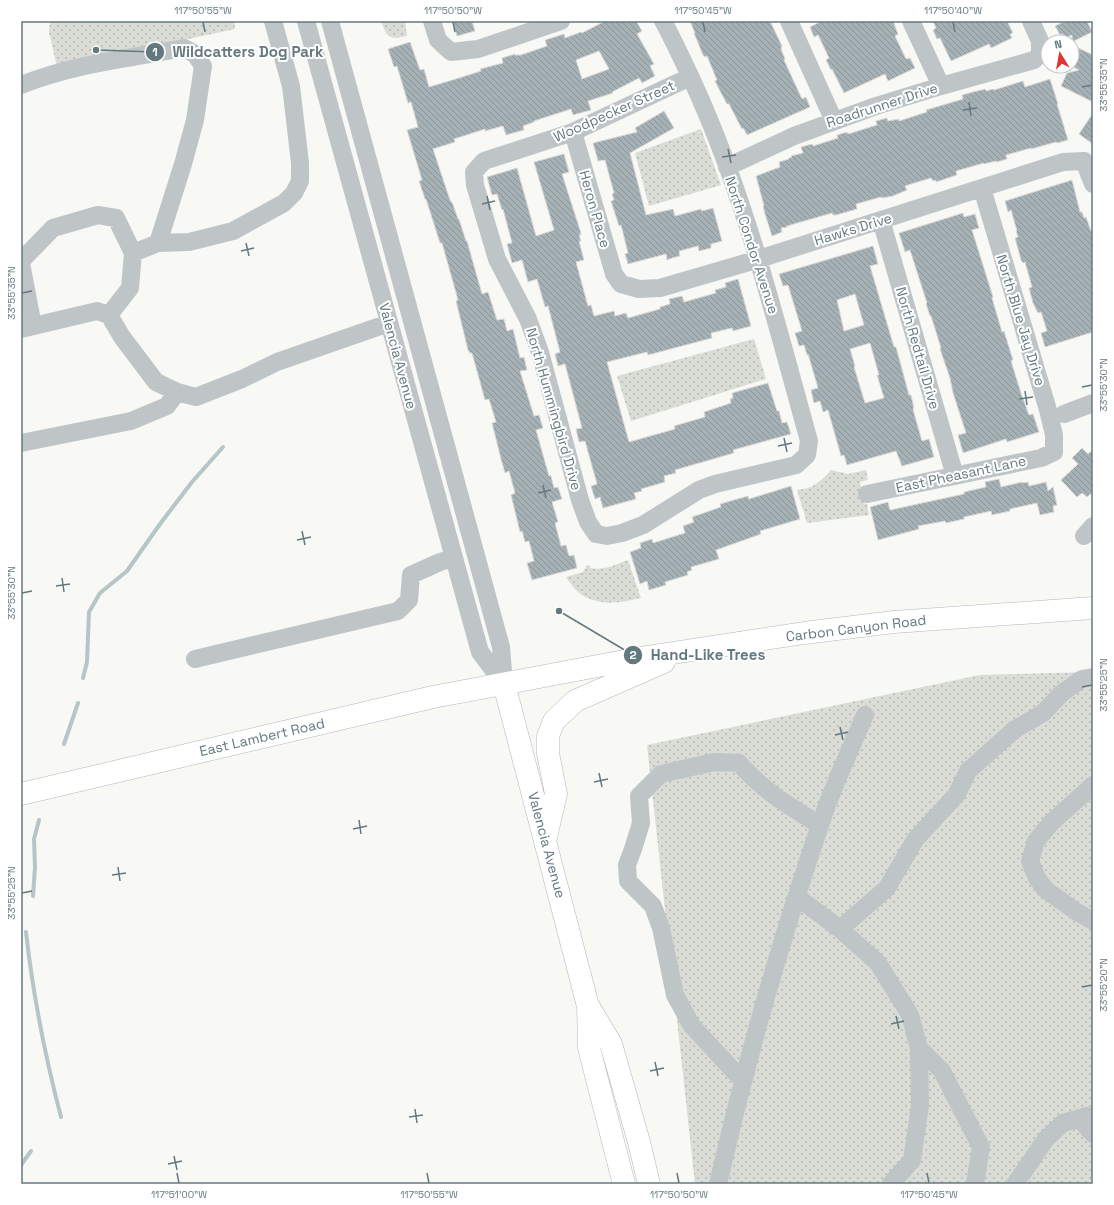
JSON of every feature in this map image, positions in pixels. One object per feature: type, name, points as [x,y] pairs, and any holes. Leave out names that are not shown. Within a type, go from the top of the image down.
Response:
[{"type":"main road","name":"Carbon Canyon Road","points":[[504,684],[640,658],[804,633],[894,622],[1093,608]]},
{"type":"main road","points":[[545,839],[556,794],[548,753],[548,736],[554,721],[575,701],[693,650]]},
{"type":"main road","name":"East Lambert Road","points":[[21,794],[433,697],[504,684]]},
{"type":"main road","name":"Valencia Avenue","points":[[504,684],[588,1006],[589,1048],[624,1184]]},
{"type":"main road","name":"Valencia Avenue","points":[[588,1006],[611,1044],[639,1142],[649,1184]]},
{"type":"street","points":[[133,254],[158,243],[190,242],[233,231],[284,203],[294,193],[300,180],[300,163],[291,86],[273,21]]},
{"type":"street","name":"Valencia Avenue","points":[[306,21],[480,652],[504,684]]},
{"type":"street","name":"Valencia Avenue","points":[[330,21],[501,647],[504,684]]},
{"type":"street","points":[[432,21],[438,40],[451,52],[478,49],[561,21]]},
{"type":"street","name":"North Condor Avenue","points":[[663,21],[719,143],[759,259],[809,441],[807,455]]},
{"type":"street","points":[[789,21],[834,121]]},
{"type":"street","points":[[911,21],[941,86]]},
{"type":"street","name":"Roadrunner Drive","points":[[727,167],[794,136],[876,106],[1034,60],[1040,54],[1041,45],[1031,21]]},
{"type":"street","points":[[21,85],[92,64],[184,48],[195,54],[203,66],[195,120],[158,243]]},
{"type":"street","name":"Woodpecker Street","points":[[474,172],[484,161],[573,132],[690,77]]},
{"type":"street","name":"Heron Place","points":[[573,132],[614,274],[621,284]]},
{"type":"street","name":"Hawks Drive","points":[[621,284],[639,289],[660,288],[759,259],[1063,162],[1084,161],[1093,184]]},
{"type":"street","name":"North Hummingbird Drive","points":[[474,172],[475,185],[497,259],[519,300],[534,334],[580,500],[588,522],[596,534],[607,536],[622,533],[643,525],[699,490],[715,484],[796,465],[807,455]]},
{"type":"street","name":"North Blue Jay Drive","points":[[982,188],[1049,414],[1054,435],[1054,452]]},
{"type":"street","points":[[109,315],[130,288],[133,254],[116,218],[98,215],[53,228],[22,256],[27,327],[97,311],[109,315],[122,337],[156,382],[177,392],[196,396],[242,379],[277,362],[390,323]]},
{"type":"street","name":"North Redtail Drive","points":[[881,220],[956,476]]},
{"type":"street","points":[[21,444],[131,421],[167,406],[177,392]]},
{"type":"street","points":[[1064,414],[1093,404]]},
{"type":"street","name":"East Pheasant Lane","points":[[867,494],[1041,458],[1054,452]]},
{"type":"street","points":[[195,659],[398,611],[409,600],[411,575],[453,558]]},
{"type":"street","points":[[840,929],[887,888],[915,840],[957,794],[968,771],[1014,730],[1043,713],[1062,693],[1082,679],[1093,676]]},
{"type":"street","points":[[718,1184],[743,1081],[777,960],[820,825],[865,715]]},
{"type":"street","points":[[743,1081],[692,1026],[675,995],[661,928],[653,906],[628,881],[627,865],[641,823],[640,796],[661,774],[714,762],[739,763],[752,778],[782,802],[820,825]]},
{"type":"street","points":[[1090,790],[1051,823],[1036,841],[1030,861],[1037,878],[1046,890],[1077,912],[1093,921]]},
{"type":"street","points":[[797,897],[840,929],[878,963],[910,1015],[919,1048],[920,1106],[912,1160],[890,1184]]},
{"type":"street","points":[[919,1048],[942,1071],[981,1147],[975,1184]]},
{"type":"street","points":[[1015,1184],[1046,1139],[1063,1122],[1086,1118],[1093,1134]]},
{"type":"shaded area","points":[[50,21],[234,21],[235,29],[57,67],[49,32]]},
{"type":"shaded area","points":[[381,21],[405,21],[407,36],[396,38],[390,36],[385,31]]},
{"type":"shaded area","points":[[701,129],[721,185],[649,206],[635,153]]},
{"type":"shaded area","points":[[754,339],[766,379],[631,421],[617,376]]},
{"type":"shaded area","points":[[831,470],[848,474],[866,470],[868,480],[860,482],[869,515],[807,523],[797,490],[816,484]]},
{"type":"shaded area","points":[[628,560],[641,598],[616,602],[600,602],[585,597],[578,592],[566,577],[583,572],[587,565],[590,566],[590,568],[597,569],[610,567]]},
{"type":"shaded area","points":[[1093,672],[1093,1184],[695,1184],[647,745],[980,675]]},
{"type":"building","points":[[452,21],[472,21],[475,31],[457,36]]},
{"type":"building","points":[[605,21],[636,21],[642,31],[637,34],[654,64],[650,66],[655,76],[642,83],[639,78],[612,92],[613,93],[588,101],[591,110],[573,115],[571,109],[534,121],[523,126],[524,130],[506,135],[503,126],[485,131],[485,129],[454,139],[455,142],[433,149],[449,197],[467,241],[482,294],[488,292],[497,320],[504,319],[507,331],[513,329],[520,358],[524,357],[527,370],[520,371],[534,416],[539,415],[543,428],[536,430],[549,476],[551,476],[554,488],[558,487],[562,499],[552,502],[558,522],[555,523],[561,546],[566,545],[569,556],[574,555],[577,568],[532,580],[527,563],[534,561],[529,541],[525,542],[522,531],[520,532],[511,495],[515,493],[509,471],[505,473],[492,423],[496,422],[489,399],[485,400],[472,353],[468,350],[456,301],[458,300],[442,243],[440,243],[419,181],[422,180],[407,130],[418,127],[411,102],[408,103],[397,66],[394,67],[388,49],[410,42],[420,70],[424,69],[429,87],[481,71],[480,69],[503,63],[502,58],[515,54],[521,55],[547,46],[545,40],[564,34],[565,38],[581,32],[582,33]],"holes":[[[599,51],[609,69],[582,79],[576,60]]]},
{"type":"building","points":[[690,21],[770,21],[782,46],[781,49],[785,59],[784,60],[802,99],[806,97],[810,107],[747,135],[743,128],[742,129],[729,104],[727,104],[715,81],[717,80],[707,56],[705,57],[703,55]]},
{"type":"building","points":[[822,21],[893,21],[898,34],[895,36],[906,59],[910,58],[915,68],[888,81],[885,74],[844,93],[826,60],[829,58],[818,35],[814,37],[810,27]]},
{"type":"building","points":[[933,21],[1007,21],[1013,33],[1010,34],[1012,38],[991,48],[989,44],[951,61],[940,38],[937,39],[933,30],[936,28]]},
{"type":"building","points":[[1065,21],[1087,21],[1092,32],[1080,38],[1080,34],[1059,34],[1055,26]]},
{"type":"building","points":[[1080,49],[1093,55],[1093,102],[1061,86],[1067,74],[1080,74]]},
{"type":"building","points":[[1050,79],[1068,140],[1006,155],[1007,159],[997,162],[984,163],[956,171],[957,175],[936,182],[936,180],[933,181],[931,178],[911,184],[905,186],[907,190],[893,196],[881,197],[856,204],[857,209],[836,215],[833,215],[832,213],[787,226],[781,228],[782,232],[772,236],[756,176],[780,167],[779,162],[789,159],[792,157],[791,156],[803,153],[801,147],[812,144],[813,146],[838,138],[837,135],[847,132],[848,134],[877,125],[876,121],[887,118],[888,121],[899,119],[899,121],[927,112],[926,110],[963,99],[962,95],[985,89],[986,91],[994,90],[1023,81],[1025,87]]},
{"type":"building","points":[[664,111],[674,128],[630,153],[646,215],[673,209],[675,216],[701,209],[702,211],[713,208],[722,241],[711,244],[711,248],[699,251],[698,246],[679,251],[680,256],[667,260],[666,254],[628,264],[625,254],[628,253],[621,225],[619,226],[611,201],[614,200],[612,194],[614,193],[605,160],[598,161],[593,143],[637,132],[635,128]]},
{"type":"building","points":[[1093,113],[1093,144],[1079,134]]},
{"type":"building","points":[[564,154],[569,172],[562,174],[580,230],[581,235],[579,235],[581,241],[579,241],[584,260],[576,262],[588,306],[591,305],[594,316],[614,311],[615,316],[626,313],[628,318],[660,309],[660,307],[670,304],[669,299],[682,296],[684,302],[716,293],[715,290],[726,287],[725,283],[738,279],[751,326],[733,331],[732,328],[711,333],[712,338],[648,355],[647,352],[607,362],[629,442],[675,429],[674,426],[705,417],[704,412],[731,403],[730,399],[733,398],[732,393],[768,383],[782,423],[787,422],[791,434],[733,450],[734,453],[675,470],[676,473],[664,476],[665,482],[641,489],[642,491],[634,493],[636,499],[603,508],[600,497],[595,499],[591,486],[597,484],[585,441],[579,442],[576,429],[582,428],[565,364],[558,366],[555,354],[560,352],[548,306],[545,307],[537,279],[528,282],[522,260],[512,263],[507,244],[512,243],[503,209],[502,210],[497,194],[492,195],[487,177],[517,168],[536,236],[554,230],[534,162]]},
{"type":"building","points":[[1072,180],[1080,212],[1082,212],[1084,218],[1086,217],[1091,231],[1093,230],[1093,332],[1045,347],[1041,333],[1047,331],[1041,312],[1038,313],[1033,303],[1029,288],[1032,287],[1025,262],[1023,263],[1021,260],[1015,238],[1018,237],[1017,231],[1011,210],[1008,212],[1005,201]]},
{"type":"building","points":[[963,213],[964,217],[975,214],[979,228],[972,230],[993,297],[992,298],[1002,332],[1004,331],[1013,360],[1011,361],[1021,393],[1029,415],[1033,414],[1039,432],[1007,442],[1006,439],[963,453],[958,435],[966,433],[953,393],[950,378],[910,250],[905,252],[899,233]]},
{"type":"building","points":[[873,246],[878,264],[870,266],[894,347],[896,347],[909,395],[911,395],[914,413],[922,441],[929,439],[934,457],[902,466],[896,451],[847,465],[844,455],[841,456],[828,410],[823,412],[820,401],[814,403],[811,390],[818,388],[808,354],[807,355],[804,345],[799,346],[795,333],[802,331],[788,285],[783,286],[779,274]],"holes":[[[855,294],[864,325],[844,331],[837,300]],[[870,343],[884,398],[865,403],[850,349]]]},
{"type":"building","points":[[1082,448],[1088,454],[1093,450],[1093,492],[1087,497],[1082,493],[1077,497],[1061,480],[1078,464],[1072,458]]},
{"type":"building","points":[[999,479],[1001,487],[1022,482],[1028,482],[1029,486],[1046,482],[1048,491],[1053,487],[1057,505],[1053,506],[1054,512],[1040,515],[1037,503],[992,515],[991,511],[946,523],[945,521],[918,526],[919,529],[878,540],[870,507],[888,502],[890,510],[964,494],[964,492],[986,487],[985,482]]},
{"type":"building","points":[[791,486],[800,519],[760,531],[761,534],[716,550],[719,559],[691,567],[692,570],[687,572],[688,575],[665,582],[666,585],[649,590],[647,581],[640,584],[630,552],[641,548],[640,543],[652,539],[653,543],[685,533],[683,526],[694,522],[692,517],[721,507],[720,504],[748,496],[749,499]]},
{"type":"waterway","points":[[83,678],[87,662],[89,612],[100,593],[127,571],[192,482],[223,447]]},
{"type":"waterway","points":[[64,744],[78,703]]},
{"type":"waterway","points":[[33,896],[35,867],[34,839],[39,820]]},
{"type":"waterway","points":[[26,932],[40,1025],[61,1117]]},
{"type":"waterway","points":[[21,1165],[31,1151]]},
{"type":"place","name":"Wildcatters Dog Park","points":[[96,50]]},
{"type":"place","name":"Hand-Like Trees","points":[[559,611]]}]
